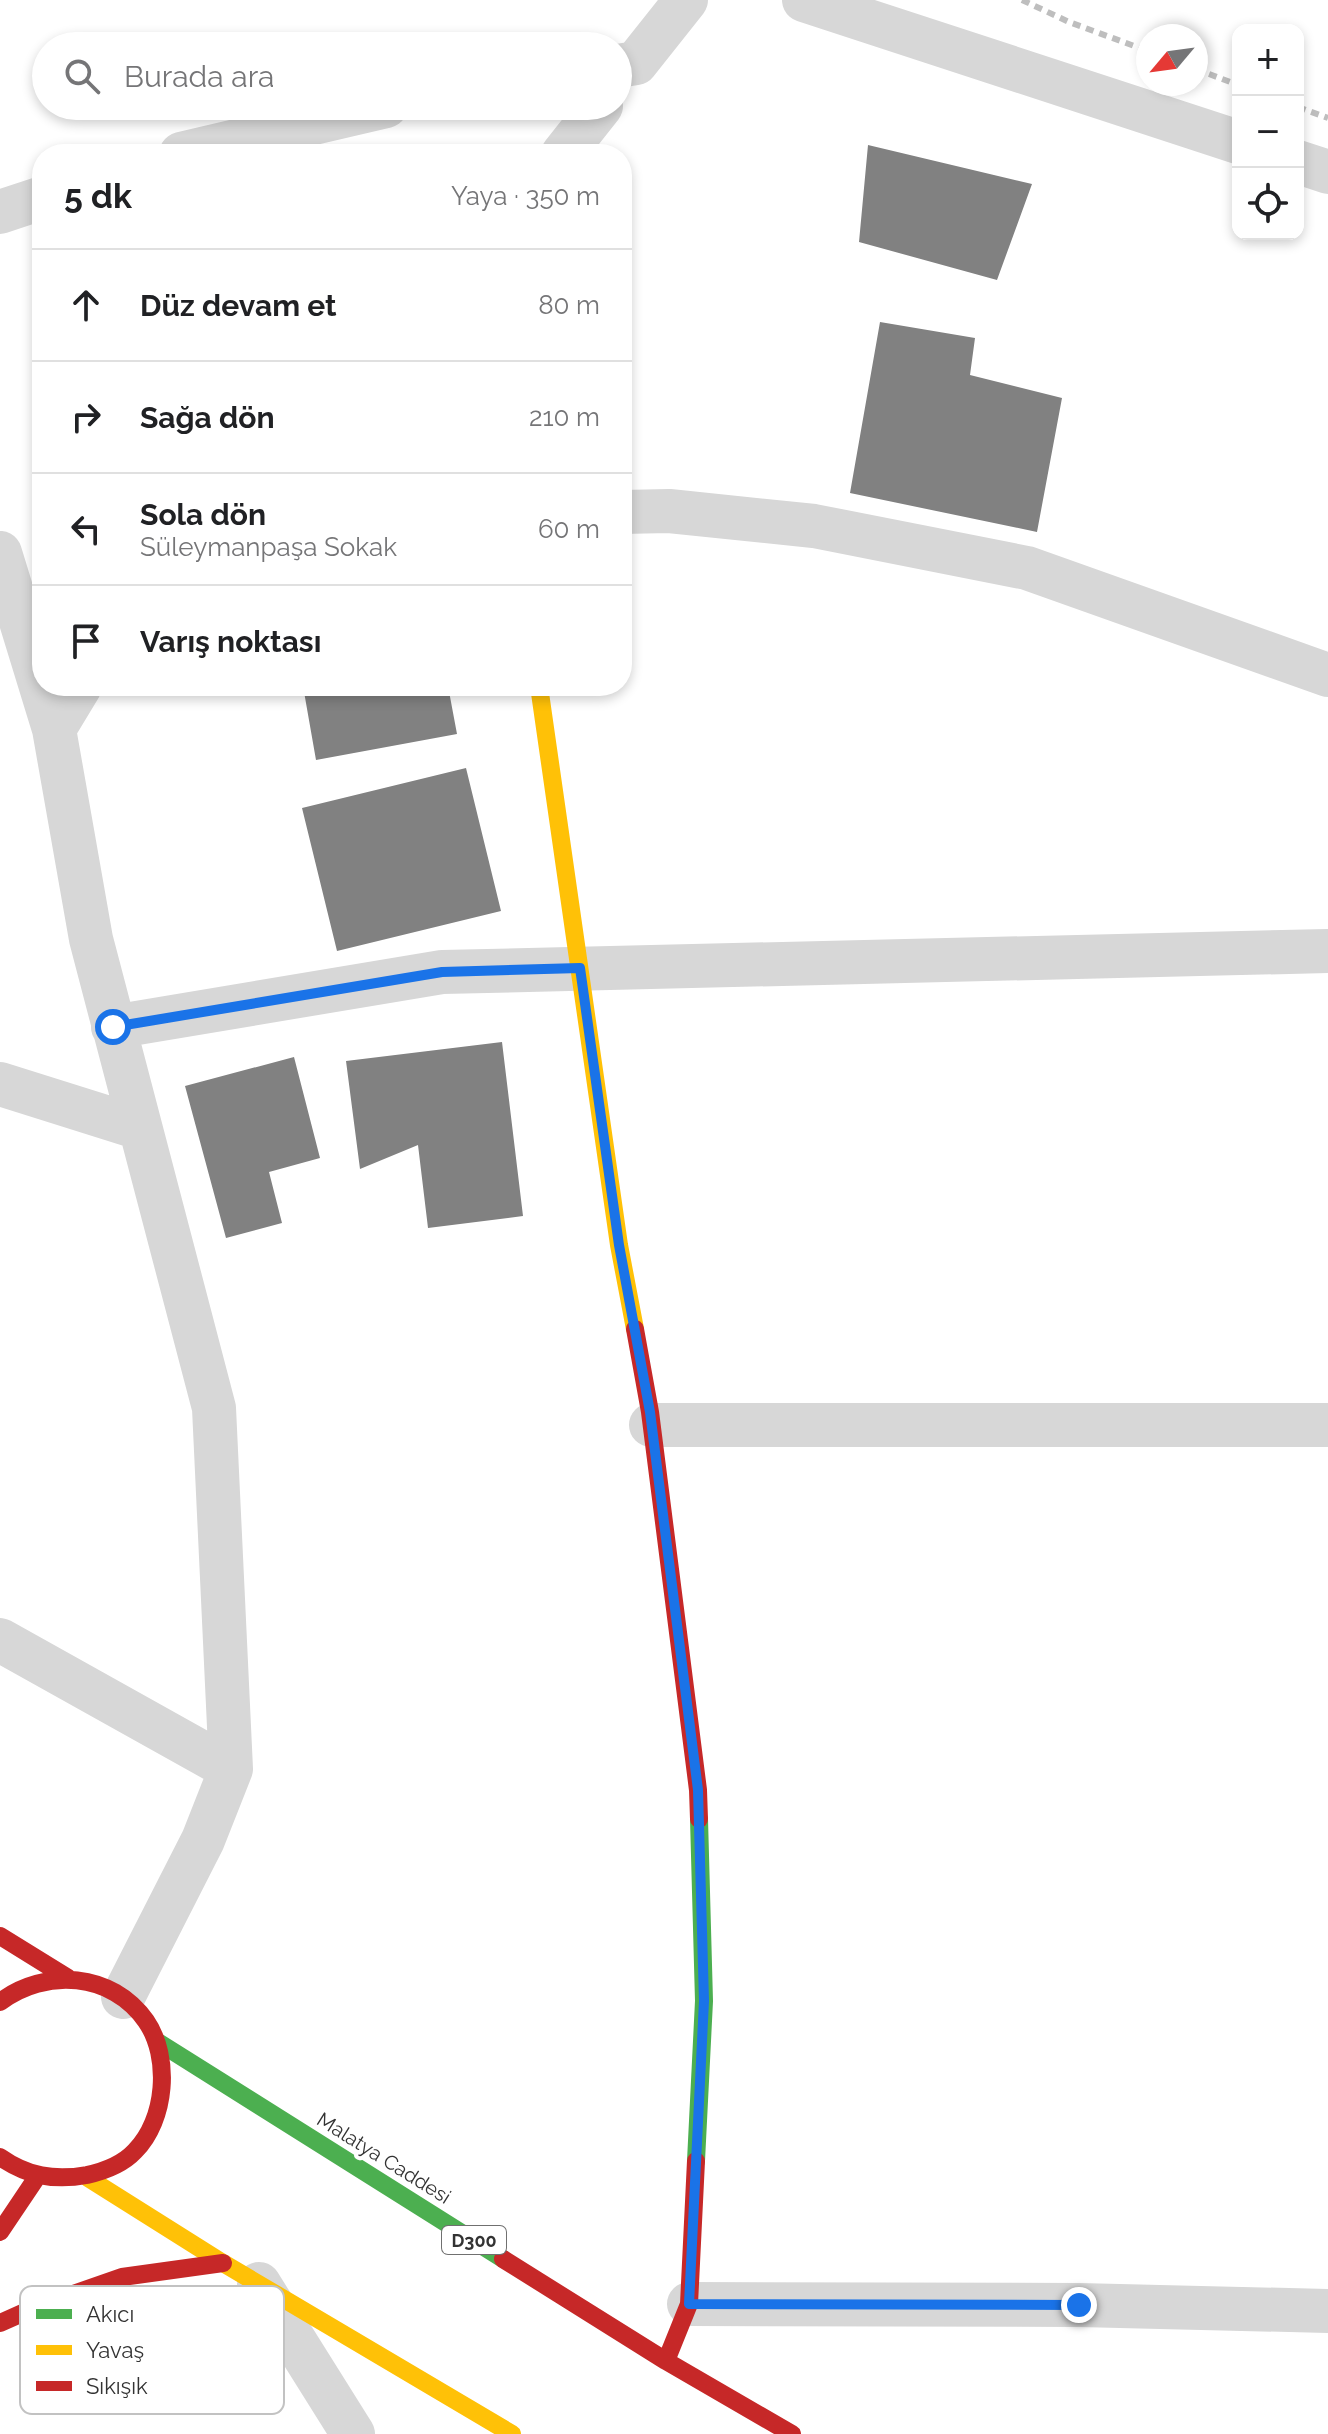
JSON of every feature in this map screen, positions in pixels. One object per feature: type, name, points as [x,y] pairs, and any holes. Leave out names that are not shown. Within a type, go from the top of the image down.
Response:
[{"type":"main road","points":[[540,696],[619,1245],[651,1425],[698,1790],[704,2001],[689,2304],[666,2361]]},
{"type":"main road","points":[[0,1936],[68,1978]]},
{"type":"main road","points":[[0,2002],[12,1992],[39,1981],[68,1978],[97,1983],[123,1997],[144,2017],[158,2042],[165,2076],[160,2110],[150,2131],[144,2141],[119,2164],[88,2178],[37,2177],[0,2157]]},
{"type":"main road","name":"Malatya Caddesi","points":[[158,2042],[666,2361],[792,2434]]},
{"type":"main road","points":[[0,2232],[37,2177]]},
{"type":"main road","points":[[88,2178],[263,2286]]},
{"type":"main road","points":[[98,2286],[122,2277],[241,2273]]},
{"type":"main road","points":[[284,2299],[512,2434]]},
{"type":"main road","points":[[0,2323],[20,2315]]},
{"type":"street","points":[[632,62],[686,0]]},
{"type":"street","points":[[804,0],[1232,140]]},
{"type":"street","points":[[224,144],[326,120]]},
{"type":"street","points":[[571,144],[590,120]]},
{"type":"street","points":[[1304,164],[1328,172]]},
{"type":"street","points":[[0,212],[32,201]]},
{"type":"street","points":[[632,512],[669,511],[814,526],[1027,568],[1328,675]]},
{"type":"street","points":[[0,553],[32,657]]},
{"type":"street","points":[[44,696],[54,729],[91,939],[214,1408],[231,1769],[203,1840],[123,1997]]},
{"type":"street","points":[[54,729],[74,696]]},
{"type":"street","points":[[113,1027],[442,972],[1328,951]]},
{"type":"street","points":[[0,1084],[140,1128]]},
{"type":"street","points":[[651,1425],[1328,1425]]},
{"type":"street","points":[[0,1640],[231,1769]]},
{"type":"street","points":[[241,2273],[250,2286]]},
{"type":"street","points":[[689,2304],[1079,2305],[1328,2311]]},
{"type":"street","points":[[284,2335],[353,2434]]},
{"type":"building","points":[[868,145],[1032,184],[997,280],[859,242]]},
{"type":"building","points":[[880,322],[975,338],[970,375],[1062,398],[1037,532],[850,493]]},
{"type":"building","points":[[305,696],[450,696],[457,734],[316,760]]},
{"type":"building","points":[[466,768],[501,911],[337,951],[302,808]]},
{"type":"building","points":[[502,1042],[523,1216],[428,1228],[418,1145],[360,1169],[346,1061]]},
{"type":"building","points":[[294,1057],[320,1158],[269,1172],[282,1223],[226,1238],[185,1086]]},
{"type":"railway","points":[[1022,0],[1069,22],[1136,47]]},
{"type":"railway","points":[[1208,74],[1232,83]]},
{"type":"railway","points":[[1304,109],[1328,118]]},
{"type":"traffic: fast","points":[[696,2161],[704,2001],[699,1819]]},
{"type":"traffic: fast","points":[[158,2042],[503,2259]]},
{"type":"traffic: slow","points":[[540,696],[619,1245],[635,1329]]},
{"type":"traffic: slow","points":[[88,2178],[262,2286]]},
{"type":"traffic: slow","points":[[284,2299],[512,2434]]},
{"type":"traffic: jam","points":[[635,1329],[650,1412],[698,1790],[699,1819]]},
{"type":"traffic: jam","points":[[0,1936],[68,1978]]},
{"type":"traffic: jam","points":[[0,2002],[18,1991],[57,1980],[97,1984],[132,2005],[146,2021],[154,2036],[162,2070],[159,2106],[153,2123],[135,2151],[119,2164],[87,2175],[52,2177],[20,2169],[0,2157]]},
{"type":"traffic: jam","points":[[666,2361],[689,2304],[696,2161]]},
{"type":"traffic: jam","points":[[0,2232],[37,2177]]},
{"type":"traffic: jam","points":[[503,2259],[666,2361],[792,2434]]},
{"type":"traffic: jam","points":[[96,2286],[122,2277],[223,2263]]},
{"type":"traffic: jam","points":[[0,2323],[20,2314]]},
{"type":"route","points":[[113,1027],[442,972],[580,968],[619,1245],[650,1412],[698,1790],[704,2001],[689,2304],[1079,2305]]}]
